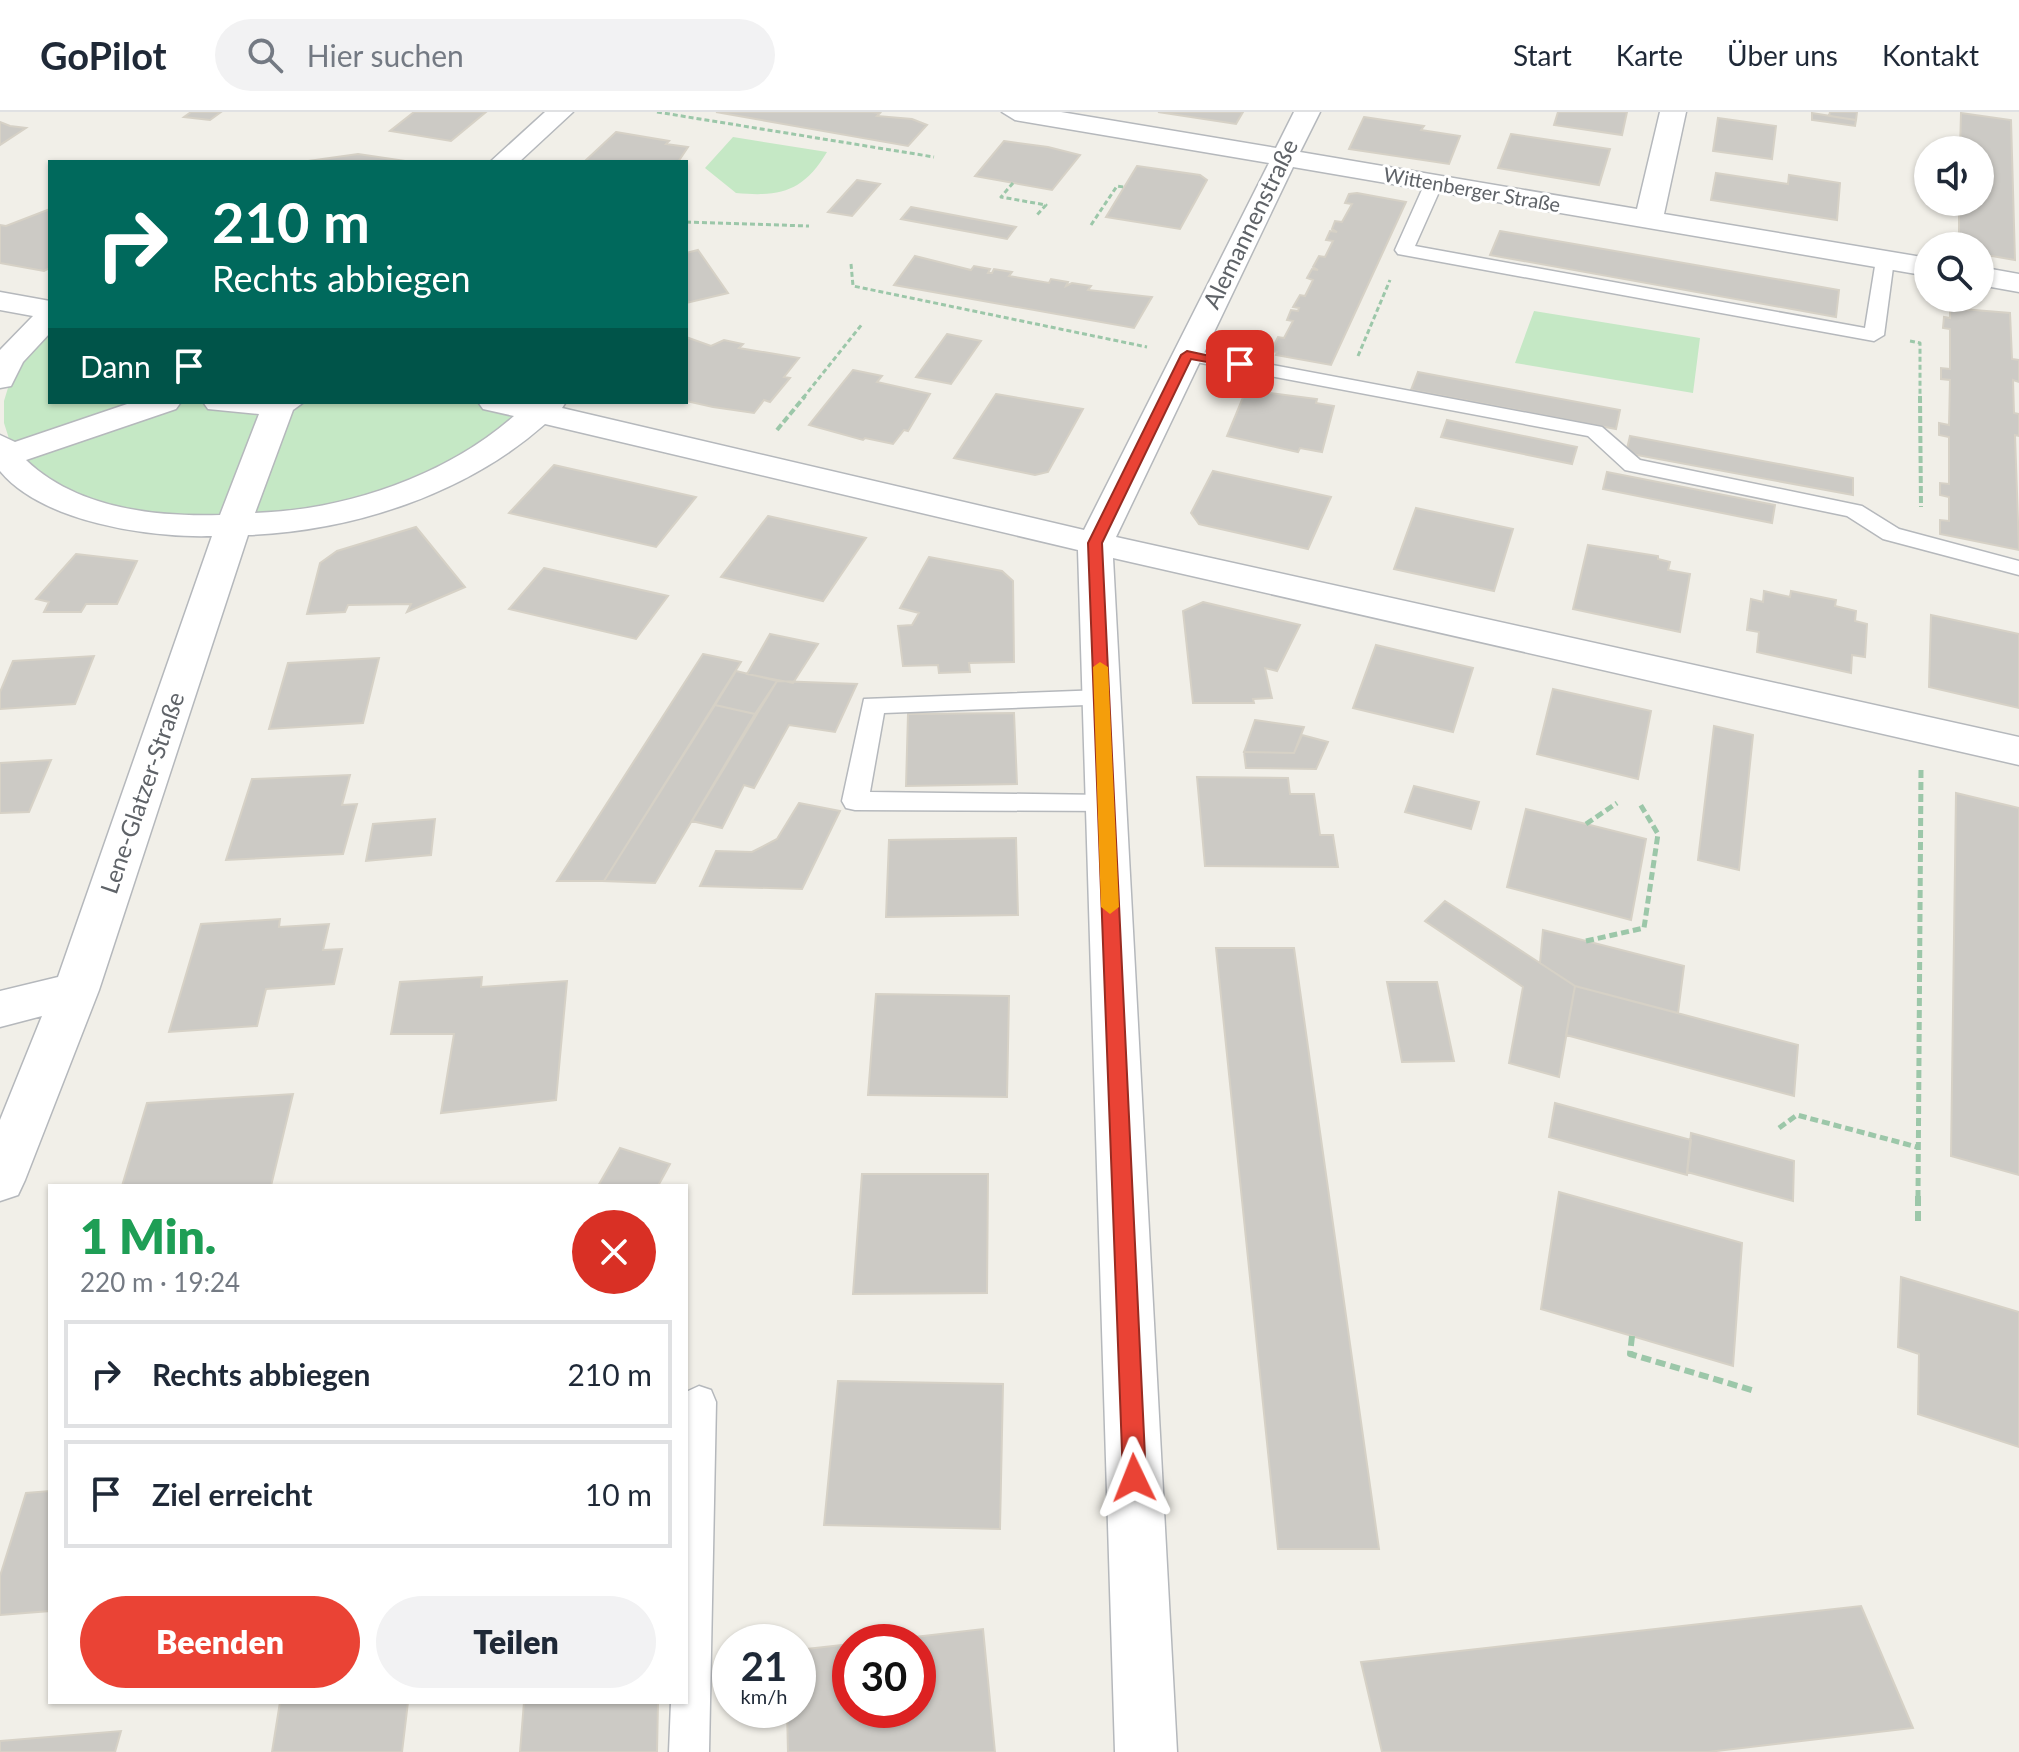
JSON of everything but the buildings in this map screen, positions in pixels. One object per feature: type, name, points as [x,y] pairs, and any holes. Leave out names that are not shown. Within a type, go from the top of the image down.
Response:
[{"type":"street","points":[[505,160],[560,112]]},
{"type":"street","name":"Wittenberger Straße","points":[[1015,112],[1914,265]]},
{"type":"street","name":"Alemannenstraße","points":[[1146,1752],[1095,543],[1307,112]]},
{"type":"street","points":[[1649,220],[1673,112]]},
{"type":"street","points":[[1994,279],[2019,283]]},
{"type":"street","points":[[0,301],[48,313]]},
{"type":"street","points":[[0,379],[9,359],[48,315]]},
{"type":"street","points":[[159,404],[2,453],[26,479],[64,501],[110,516],[166,524],[233,526],[353,507],[412,489],[468,463],[545,408]]},
{"type":"street","points":[[232,404],[270,404]]},
{"type":"street","name":"Lene-Glatzer-Straße","points":[[0,1180],[76,990],[233,526],[283,404]]},
{"type":"street","points":[[511,404],[545,408],[751,462],[1095,543],[2019,751]]},
{"type":"street","points":[[0,1009],[76,990]]},
{"type":"lane","points":[[1434,183],[1404,250],[1874,335],[1885,260]]},
{"type":"lane","points":[[1187,355],[1595,431],[1633,465],[1854,511],[1891,534],[2019,568]]},
{"type":"lane","points":[[1102,698],[873,705],[855,801],[1106,804]]},
{"type":"lane","points":[[689,1752],[699,1402]]},
{"type":"path","points":[[657,112],[934,157]]},
{"type":"path","points":[[1013,183],[1001,197],[1046,205],[1037,215]]},
{"type":"path","points":[[1091,225],[1117,186],[1124,187]]},
{"type":"path","points":[[688,222],[708,220],[789,228],[809,226]]},
{"type":"path","points":[[1347,384],[1404,250]]},
{"type":"path","points":[[851,264],[853,286],[1187,355]]},
{"type":"path","points":[[751,462],[863,323]]},
{"type":"path","points":[[1874,335],[1920,343],[1921,544]]},
{"type":"path","points":[[1918,1221],[1921,729]]},
{"type":"path","points":[[1586,824],[1617,803]]},
{"type":"path","points":[[1586,941],[1644,928],[1658,834],[1640,804]]},
{"type":"path","points":[[1779,1128],[1797,1115],[1917,1147]]},
{"type":"path","points":[[1632,1336],[1630,1354],[1755,1391]]},
{"type":"green space","points":[[733,137],[827,152],[809,176],[789,189],[765,194],[736,193],[705,168]]},
{"type":"green space","points":[[1534,311],[1700,338],[1693,393],[1515,363]]},
{"type":"green space","points":[[48,330],[48,404],[539,404],[491,444],[374,497],[234,521],[107,508],[46,482],[11,445],[4,423],[4,401],[11,378],[24,356]]},
{"type":"slow traffic","points":[[1100,667],[1110,907]]},
{"type":"route","points":[[1134,1478],[1095,543],[1187,355],[1240,364]]}]
